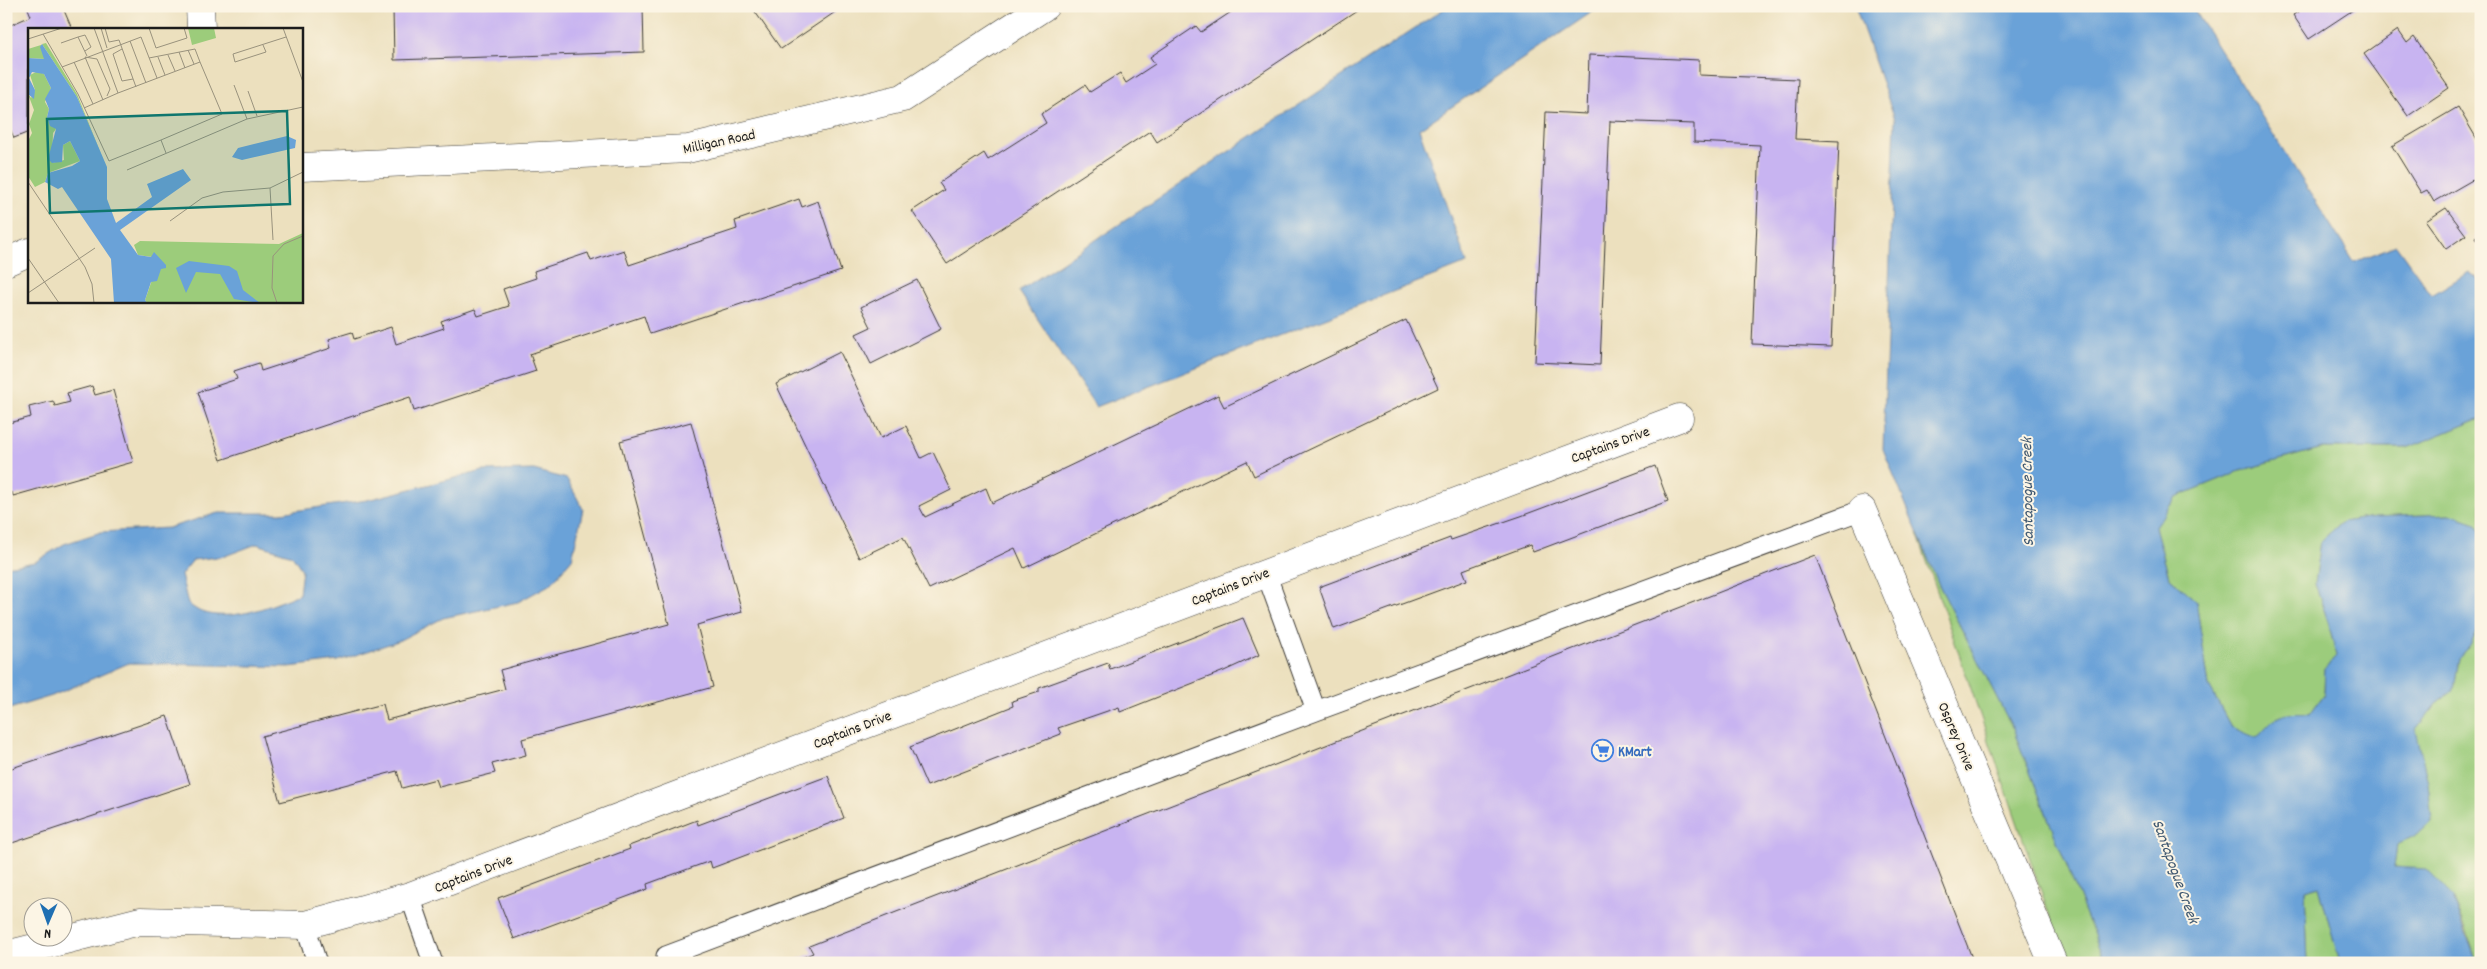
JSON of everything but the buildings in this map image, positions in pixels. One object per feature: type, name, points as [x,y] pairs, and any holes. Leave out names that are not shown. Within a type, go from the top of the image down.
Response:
[{"type":"street","points":[[200,6],[201,28]]},
{"type":"street","name":"Milligan Road","points":[[302,167],[688,149],[903,98],[1045,6]]},
{"type":"street","points":[[6,262],[28,252]]},
{"type":"street","name":"Captains Drive","points":[[6,955],[140,921],[305,925],[410,896],[1679,418]]},
{"type":"street","name":"Osprey Drive","points":[[1862,510],[2053,963]]},
{"type":"lane","points":[[669,963],[666,956],[1316,711],[1862,510]]},
{"type":"lane","points":[[1266,573],[1316,711]]},
{"type":"lane","points":[[410,896],[433,963]]},
{"type":"lane","points":[[305,925],[317,963]]},
{"type":"green space","points":[[2481,418],[2481,533],[2476,523],[2450,514],[2375,517],[2342,522],[2321,541],[2315,584],[2329,624],[2336,656],[2325,668],[2324,694],[2310,714],[2292,714],[2280,717],[2274,720],[2257,739],[2231,727],[2209,686],[2196,601],[2169,577],[2155,527],[2176,497],[2240,471],[2322,448],[2407,448]]},
{"type":"green space","points":[[1917,533],[1939,585],[2013,729],[2105,963],[2066,963]]},
{"type":"green space","points":[[2481,623],[2481,963],[2477,963],[2466,928],[2453,897],[2394,867],[2397,845],[2415,836],[2432,821],[2428,783],[2415,730],[2436,704],[2454,690],[2459,658],[2470,646]]},
{"type":"green space","points":[[2319,886],[2340,963],[2308,963],[2305,890]]},
{"type":"water","points":[[1448,6],[1601,6],[1419,129],[1467,263],[1096,407],[1019,291]]},
{"type":"water","name":"Santapogue Creek","points":[[1855,6],[2192,6],[2354,262],[2396,245],[2432,295],[2469,272],[2481,281],[2481,418],[2407,448],[2322,448],[2240,471],[2176,497],[2155,527],[2169,577],[2196,601],[2209,686],[2231,727],[2257,738],[2279,717],[2291,714],[2310,714],[2324,694],[2325,668],[2336,656],[2329,624],[2315,584],[2321,541],[2342,522],[2375,517],[2450,514],[2476,523],[2481,533],[2481,623],[2470,646],[2459,658],[2454,690],[2436,704],[2416,729],[2428,783],[2432,821],[2415,836],[2397,845],[2394,867],[2426,869],[2453,897],[2477,963],[2340,963],[2319,886],[2305,890],[2308,963],[2105,963],[2013,729],[1939,585],[1883,449],[1895,119]]},
{"type":"water","points":[[534,470],[567,479],[583,509],[572,559],[551,584],[518,602],[443,618],[398,641],[338,661],[289,667],[129,663],[52,696],[6,710],[6,567],[35,562],[64,544],[101,532],[168,528],[218,513],[281,513],[367,500],[483,471]],"holes":[[[257,544],[292,555],[302,570],[299,594],[241,614],[217,615],[198,611],[188,604],[181,575],[193,560],[225,556]]]},
{"type":"place","name":"KMart","points":[[1602,751]]}]
